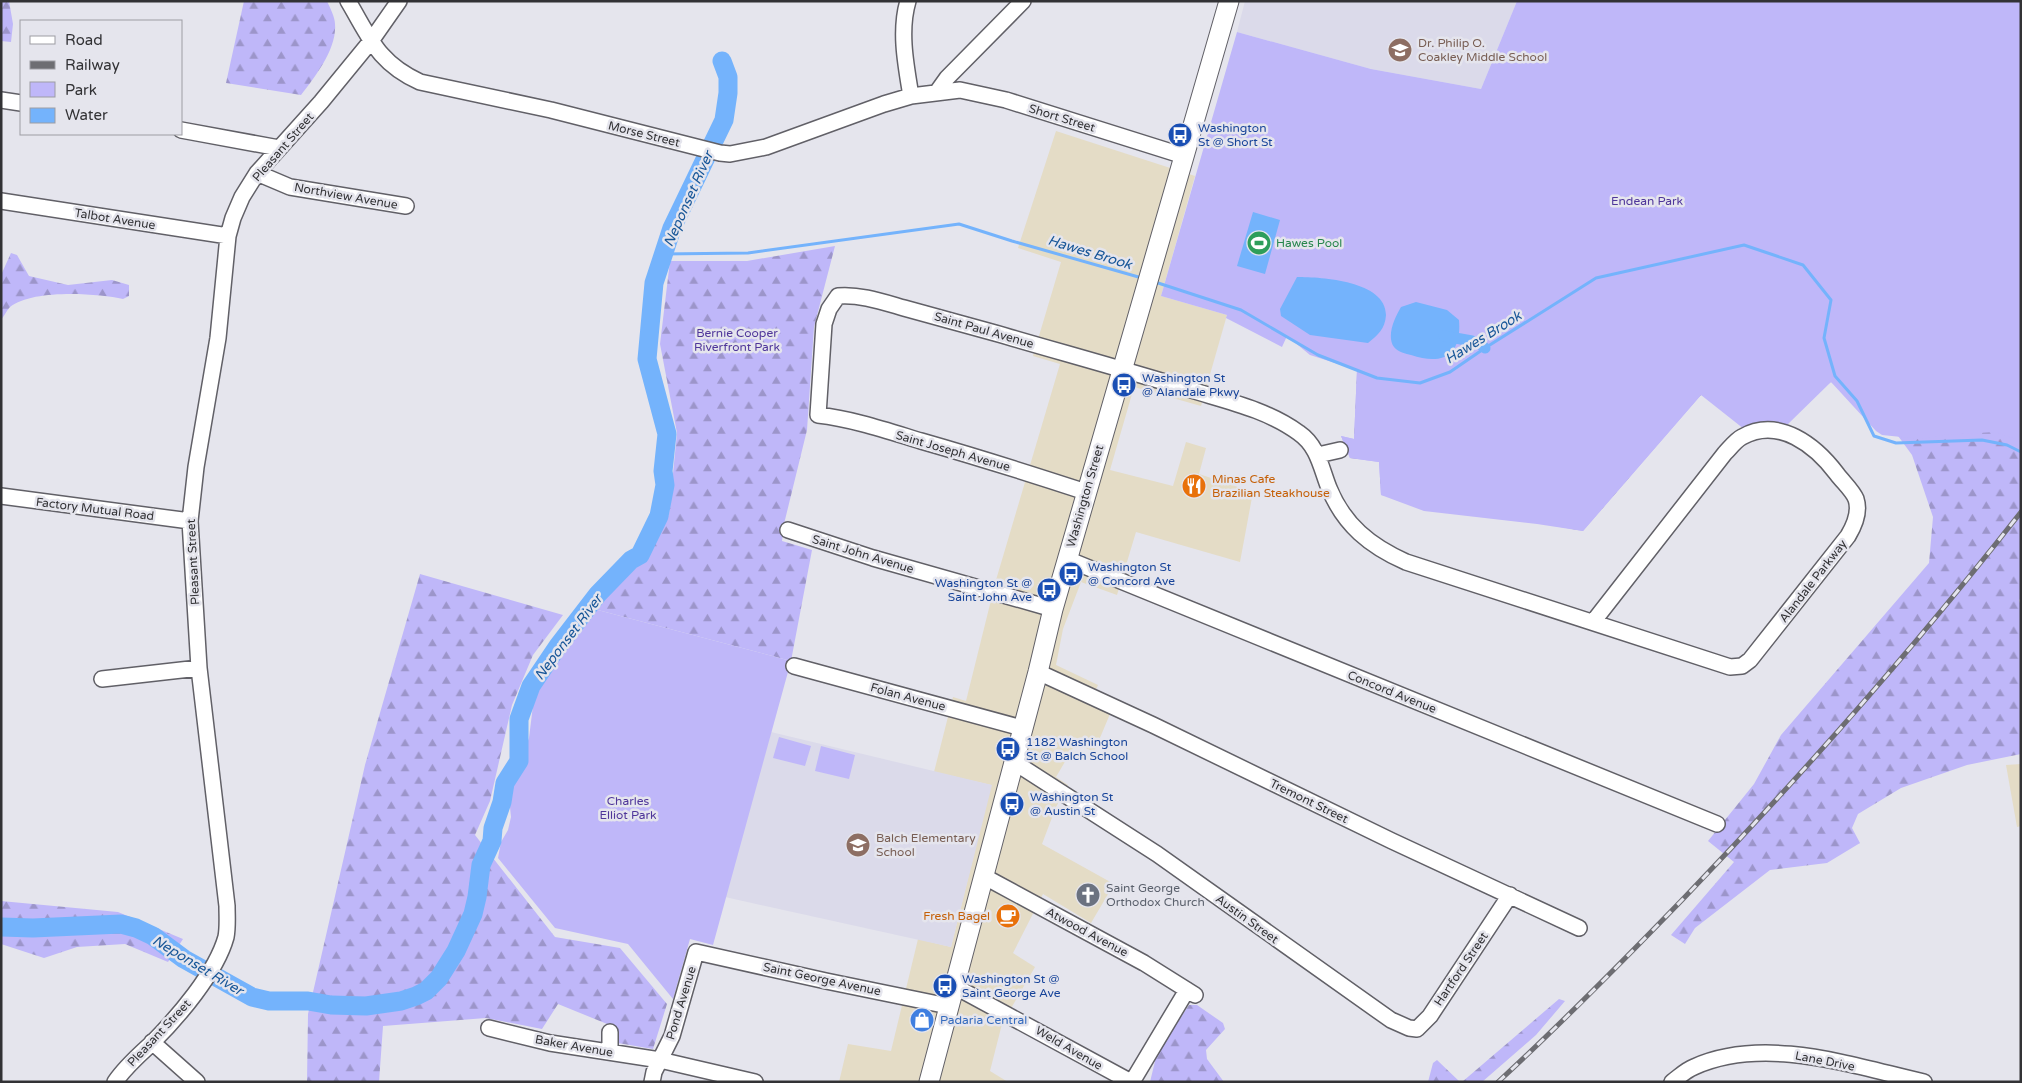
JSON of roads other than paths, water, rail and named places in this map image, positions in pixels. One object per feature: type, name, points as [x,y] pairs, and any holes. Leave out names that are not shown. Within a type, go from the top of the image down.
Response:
[{"type":"main road","name":"Washington Street","points":[[929,1082],[1053,609],[1228,1]]},
{"type":"street","name":"Morse Street","points":[[348,1],[371,40],[394,68],[420,82],[545,109],[720,153],[730,154],[766,147],[884,104],[911,96],[937,92]]},
{"type":"street","name":"Pleasant Street","points":[[115,1082],[131,1062],[189,1002],[216,960],[226,935],[227,906],[198,668],[190,522],[195,474],[218,338],[228,236],[236,211],[257,173],[312,113],[371,40],[399,1]]},
{"type":"street","points":[[908,1],[905,9],[904,37],[906,70],[911,96]]},
{"type":"street","points":[[937,92],[947,78],[976,50],[1010,12],[1023,1]]},
{"type":"street","name":"Short Street","points":[[937,92],[960,90],[980,93],[1184,156]]},
{"type":"street","points":[[1,100],[20,103]]},
{"type":"street","points":[[182,130],[279,148]]},
{"type":"street","name":"Northview Avenue","points":[[257,173],[290,187],[406,206]]},
{"type":"street","name":"Talbot Avenue","points":[[1,201],[228,236]]},
{"type":"street","name":"Saint Paul Avenue","points":[[818,415],[824,324],[828,309],[838,296],[847,295],[866,298],[1121,369]]},
{"type":"street","name":"Alandale Parkway","points":[[1121,369],[1267,415],[1300,433],[1310,442],[1318,455],[1329,488],[1352,527],[1384,552],[1406,562],[1730,668],[1742,666],[1750,660],[1848,536],[1856,519],[1856,499],[1827,461],[1793,435],[1781,431],[1769,431],[1741,437],[1725,453],[1593,622]]},
{"type":"street","name":"Saint Joseph Avenue","points":[[818,415],[833,417],[903,436],[1027,472],[1086,492]]},
{"type":"street","points":[[1318,455],[1340,450]]},
{"type":"street","name":"Factory Mutual Road","points":[[1,496],[190,522]]},
{"type":"street","name":"Saint John Avenue","points":[[788,530],[873,558],[1053,609]]},
{"type":"street","name":"Concord Avenue","points":[[1067,559],[1716,824]]},
{"type":"street","name":"Folan Avenue","points":[[794,666],[1022,728]]},
{"type":"street","points":[[102,679],[198,668]]},
{"type":"street","name":"Tremont Street","points":[[1038,672],[1153,725],[1383,837],[1580,928]]},
{"type":"street","name":"Austin Street","points":[[1014,762],[1156,854],[1391,1020],[1405,1026]]},
{"type":"street","name":"Atwood Avenue","points":[[984,877],[1144,963],[1191,993],[1131,1082]]},
{"type":"street","name":"Hartford Street","points":[[1405,1026],[1417,1029],[1430,1016],[1510,895]]},
{"type":"street","name":"Saint George Avenue","points":[[696,952],[948,1006]]},
{"type":"street","name":"Pond Avenue","points":[[652,1082],[672,1036],[696,952]]},
{"type":"street","name":"Weld Avenue","points":[[954,986],[1131,1082]]},
{"type":"street","name":"Baker Avenue","points":[[489,1028],[550,1043],[660,1060],[755,1082]]},
{"type":"street","points":[[610,1032],[610,1052]]},
{"type":"street","points":[[152,1042],[198,1082]]},
{"type":"street","name":"Lane Drive","points":[[1672,1082],[1693,1067],[1724,1056],[1772,1053],[1797,1054],[1924,1082]]},
{"type":"water","name":"Hawes Pool","points":[[1253,212],[1280,220],[1265,274],[1237,266]]},
{"type":"water","points":[[1297,277],[1321,278],[1351,283],[1376,295],[1383,304],[1386,315],[1383,328],[1368,343],[1310,335],[1281,316],[1280,309]]},
{"type":"water","points":[[1416,302],[1447,310],[1459,320],[1457,342],[1454,349],[1448,355],[1441,358],[1422,358],[1402,352],[1394,347],[1391,332],[1396,316],[1401,307]]},
{"type":"waterway","name":"Neponset River","points":[[1,927],[33,928],[121,924],[136,928],[153,936],[184,959],[252,997],[269,1001],[308,1001],[331,1005],[366,1006],[401,1001],[416,996],[426,991],[439,978],[456,951],[473,914],[481,865],[492,841],[493,828],[502,802],[505,783],[519,761],[519,719],[531,686],[558,646],[598,594],[631,560],[640,555],[659,516],[665,485],[663,471],[667,434],[647,359],[654,283],[672,228],[724,120],[728,77],[722,61]]},
{"type":"waterway","name":"Hawes Brook","points":[[662,254],[748,253],[959,224],[1142,278]]},
{"type":"waterway","name":"Hawes Brook","points":[[1155,282],[1241,310],[1318,355],[1377,378],[1420,383],[1450,372],[1596,278],[1744,245],[1803,265],[1831,300],[1824,338],[1835,376],[1857,401],[1874,436],[1896,443],[1982,440],[2007,445],[2021,452]]},
{"type":"waterway","points":[[1444,336],[1472,341]]},
{"type":"waterway","name":"Hawes Brook","points":[[1480,344],[1485,348]]},
{"type":"railway","points":[[1498,1082],[1615,969],[1771,805],[1899,661],[2021,512]]},
{"type":"place","name":"Dr. Philip O. Coakley Middle School","points":[[1400,50]]},
{"type":"place","name":"Washington St @ Short St","points":[[1180,135]]},
{"type":"place","name":"Hawes Pool","points":[[1259,243]]},
{"type":"place","name":"Washington St @ Alandale Pkwy","points":[[1124,385]]},
{"type":"place","name":"Minas Cafe Brazilian Steakhouse","points":[[1194,486]]},
{"type":"place","name":"Washington St @ Concord Ave","points":[[1071,574]]},
{"type":"place","name":"Washington St @ Saint John Ave","points":[[1049,590]]},
{"type":"place","name":"1182 Washington St @ Balch School","points":[[1008,749]]},
{"type":"place","name":"Washington St @ Austin St","points":[[1012,804]]},
{"type":"place","name":"Balch Elementary School","points":[[858,845]]},
{"type":"place","name":"Saint George Orthodox Church","points":[[1088,895]]},
{"type":"place","name":"Fresh Bagel","points":[[1008,916]]},
{"type":"place","name":"Washington St @ Saint George Ave","points":[[945,986]]},
{"type":"place","name":"Padaria Central","points":[[922,1020]]},
{"type":"park label","name":"Endean Park","points":[[1647,201]]},
{"type":"park label","name":"Bernie Cooper Riverfront Park","points":[[737,340]]},
{"type":"park label","name":"Charles Elliot Park","points":[[628,808]]}]
